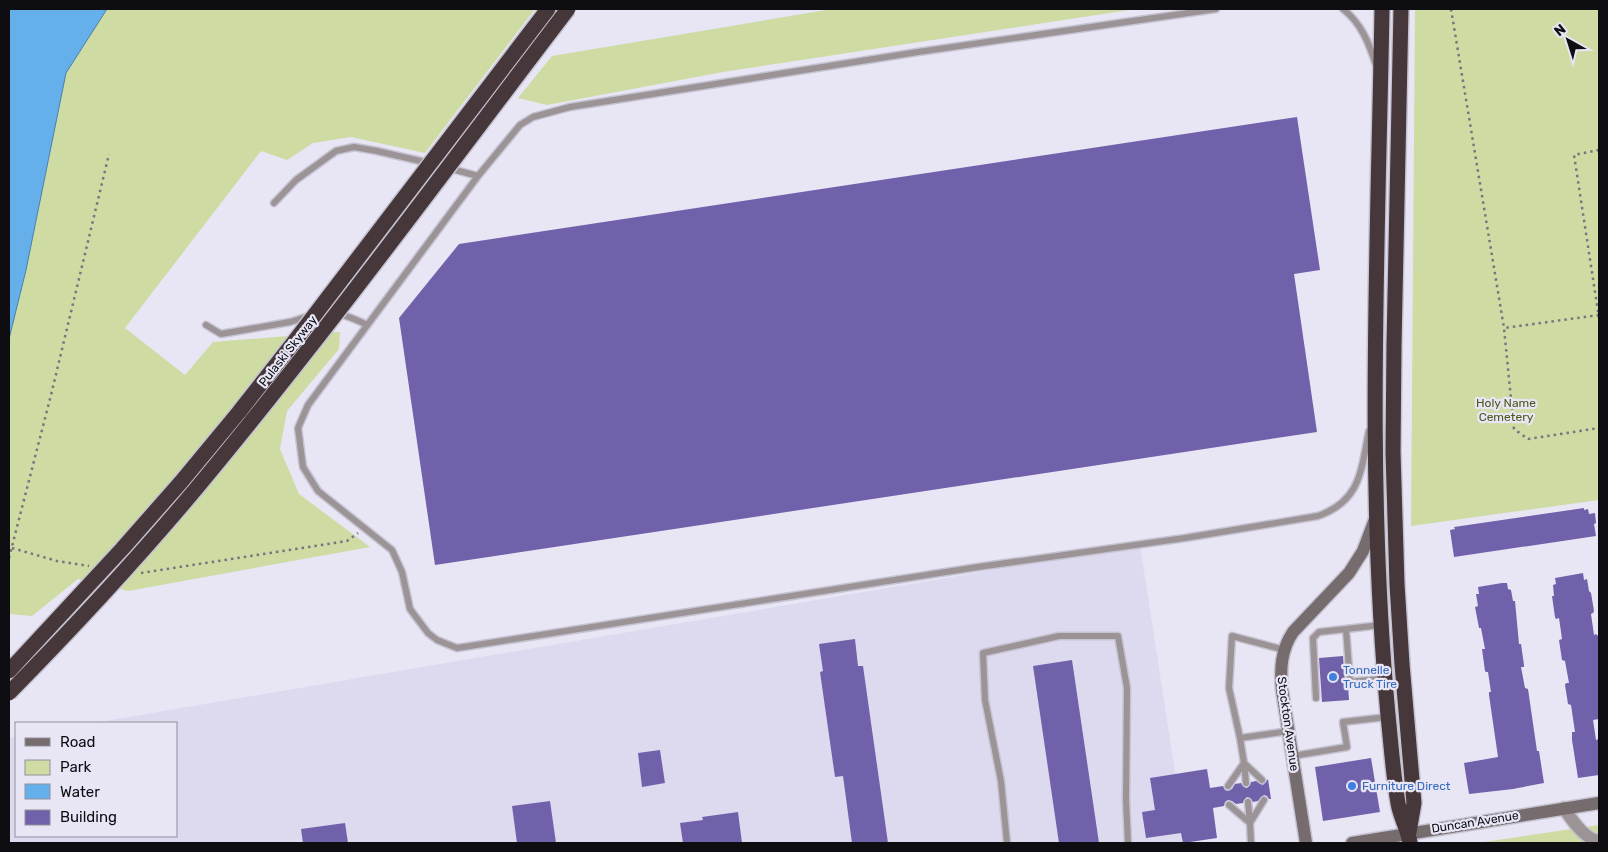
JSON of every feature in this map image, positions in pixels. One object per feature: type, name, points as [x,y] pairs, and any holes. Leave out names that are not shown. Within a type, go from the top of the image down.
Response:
[{"type":"highway","name":"Pulaski Skyway","points":[[9,671],[134,536],[245,405],[548,9]]},
{"type":"highway","name":"Pulaski Skyway","points":[[9,693],[134,559],[228,450],[307,352],[568,9]]},
{"type":"highway","points":[[1382,9],[1375,404],[1376,515],[1381,625],[1388,717],[1398,806],[1410,838]]},
{"type":"highway","points":[[1400,9],[1393,442],[1401,655],[1414,803],[1410,838]]},
{"type":"main road","name":"Stockton Avenue","points":[[1306,843],[1281,676],[1281,663],[1289,637],[1356,564],[1366,545],[1376,515]]},
{"type":"main road","name":"Duncan Avenue","points":[[1352,843],[1410,838],[1599,803]]},
{"type":"street","points":[[1564,808],[1574,823],[1595,841]]},
{"type":"lane","points":[[1216,9],[918,52],[570,107],[533,117],[520,125],[478,176],[308,405],[298,428],[303,467],[318,492],[392,550],[402,572],[410,609],[428,633],[437,640],[457,648],[987,566],[1185,538],[1318,516],[1329,512],[1344,501],[1355,489],[1360,476],[1375,404]]},
{"type":"lane","points":[[1343,9],[1354,18],[1361,28],[1381,77]]},
{"type":"lane","points":[[274,203],[296,180],[336,151],[354,147],[435,164]]},
{"type":"lane","points":[[444,167],[478,176]]},
{"type":"lane","points":[[206,325],[221,334],[290,322],[325,311],[353,318],[367,325]]},
{"type":"lane","points":[[1316,698],[1313,638],[1319,632],[1381,625]]},
{"type":"lane","points":[[1346,629],[1350,682],[1385,678]]},
{"type":"lane","points":[[1006,843],[1001,781],[985,700],[983,653],[1059,636],[1118,636],[1127,688],[1126,800],[1128,843]]},
{"type":"lane","points":[[1246,783],[1240,738],[1228,688],[1232,636],[1285,650]]},
{"type":"lane","points":[[1293,756],[1347,747],[1343,722],[1388,717]]},
{"type":"lane","points":[[1240,738],[1289,731]]},
{"type":"lane","points":[[1244,763],[1262,780]]},
{"type":"lane","points":[[1228,786],[1244,763]]},
{"type":"lane","points":[[1250,823],[1264,800]]},
{"type":"lane","points":[[1248,802],[1251,843]]},
{"type":"lane","points":[[1229,805],[1250,823]]},
{"type":"path","points":[[1451,9],[1504,328],[1514,430],[1528,439],[1599,428]]},
{"type":"path","points":[[1504,328],[1599,316],[1574,154],[1599,150]]},
{"type":"path","points":[[9,558],[109,154]]},
{"type":"path","points":[[137,573],[347,541],[366,528]]},
{"type":"path","points":[[12,548],[57,561],[93,567]]},
{"type":"shaded area","points":[[1140,545],[1186,843],[9,843],[9,738],[15,736],[15,837],[178,837],[178,722],[99,722]]},
{"type":"green space","points":[[107,9],[535,9],[425,153],[351,137],[313,143],[287,160],[261,151],[125,328],[185,375],[213,342],[340,332],[339,349],[287,411],[280,449],[299,494],[370,547],[128,591],[78,579],[32,616],[9,614],[9,339],[26,270],[66,73]]},
{"type":"green space","points":[[832,9],[1136,9],[723,72],[547,105],[518,98],[552,56]]},
{"type":"green space","name":"Holy Name Cemetery","points":[[1415,9],[1599,9],[1599,500],[1411,526]]},
{"type":"green space","points":[[1599,825],[1599,843],[1477,843]]},
{"type":"water","points":[[9,9],[107,9],[66,73],[26,270],[9,339]]},
{"type":"building","points":[[1297,117],[1320,270],[1294,274],[1317,432],[435,565],[399,318],[459,244]]},
{"type":"building","points":[[1584,508],[1584,510],[1588,509],[1589,514],[1595,513],[1596,536],[1454,557],[1450,530],[1455,529],[1454,527]]},
{"type":"building","points":[[1583,573],[1584,580],[1587,579],[1591,593],[1594,611],[1591,614],[1594,635],[1598,636],[1599,644],[1599,719],[1593,720],[1596,740],[1599,739],[1599,775],[1578,778],[1572,740],[1572,732],[1575,732],[1571,705],[1568,704],[1565,685],[1569,683],[1565,661],[1562,660],[1559,640],[1562,639],[1559,618],[1556,619],[1555,617],[1552,596],[1554,596],[1553,585],[1556,584],[1555,578]]},
{"type":"building","points":[[1507,583],[1508,589],[1511,590],[1513,601],[1515,601],[1519,644],[1521,644],[1524,665],[1524,667],[1521,667],[1525,688],[1528,689],[1537,751],[1539,751],[1544,783],[1469,794],[1464,763],[1498,757],[1489,695],[1489,692],[1491,692],[1488,672],[1485,671],[1482,649],[1485,649],[1475,607],[1478,606],[1476,594],[1479,594],[1478,587]]},
{"type":"building","points":[[855,639],[858,666],[863,666],[888,843],[852,843],[843,776],[835,777],[820,672],[823,671],[819,644]]},
{"type":"building","points":[[1343,656],[1345,682],[1348,686],[1349,700],[1322,702],[1319,658]]},
{"type":"building","points":[[1072,660],[1099,843],[1059,843],[1033,666]]},
{"type":"building","points":[[660,750],[665,783],[642,787],[638,753]]},
{"type":"building","points":[[1371,758],[1380,812],[1323,821],[1315,767]]},
{"type":"building","points":[[1207,769],[1210,788],[1223,786],[1228,791],[1235,784],[1241,783],[1247,788],[1251,782],[1256,781],[1263,785],[1268,779],[1271,799],[1264,795],[1258,801],[1253,802],[1247,797],[1243,803],[1236,804],[1228,800],[1224,806],[1213,808],[1217,838],[1183,843],[1181,833],[1146,838],[1142,812],[1155,810],[1150,778]]},
{"type":"building","points":[[550,801],[556,843],[517,843],[512,806]]},
{"type":"building","points":[[738,812],[742,843],[683,843],[680,823],[703,820],[702,817]]},
{"type":"building","points":[[345,823],[348,843],[303,843],[301,829]]},
{"type":"place","name":"Tonnelle Truck Tire","points":[[1333,677]]},
{"type":"place","name":"Furniture Direct","points":[[1352,786]]}]
